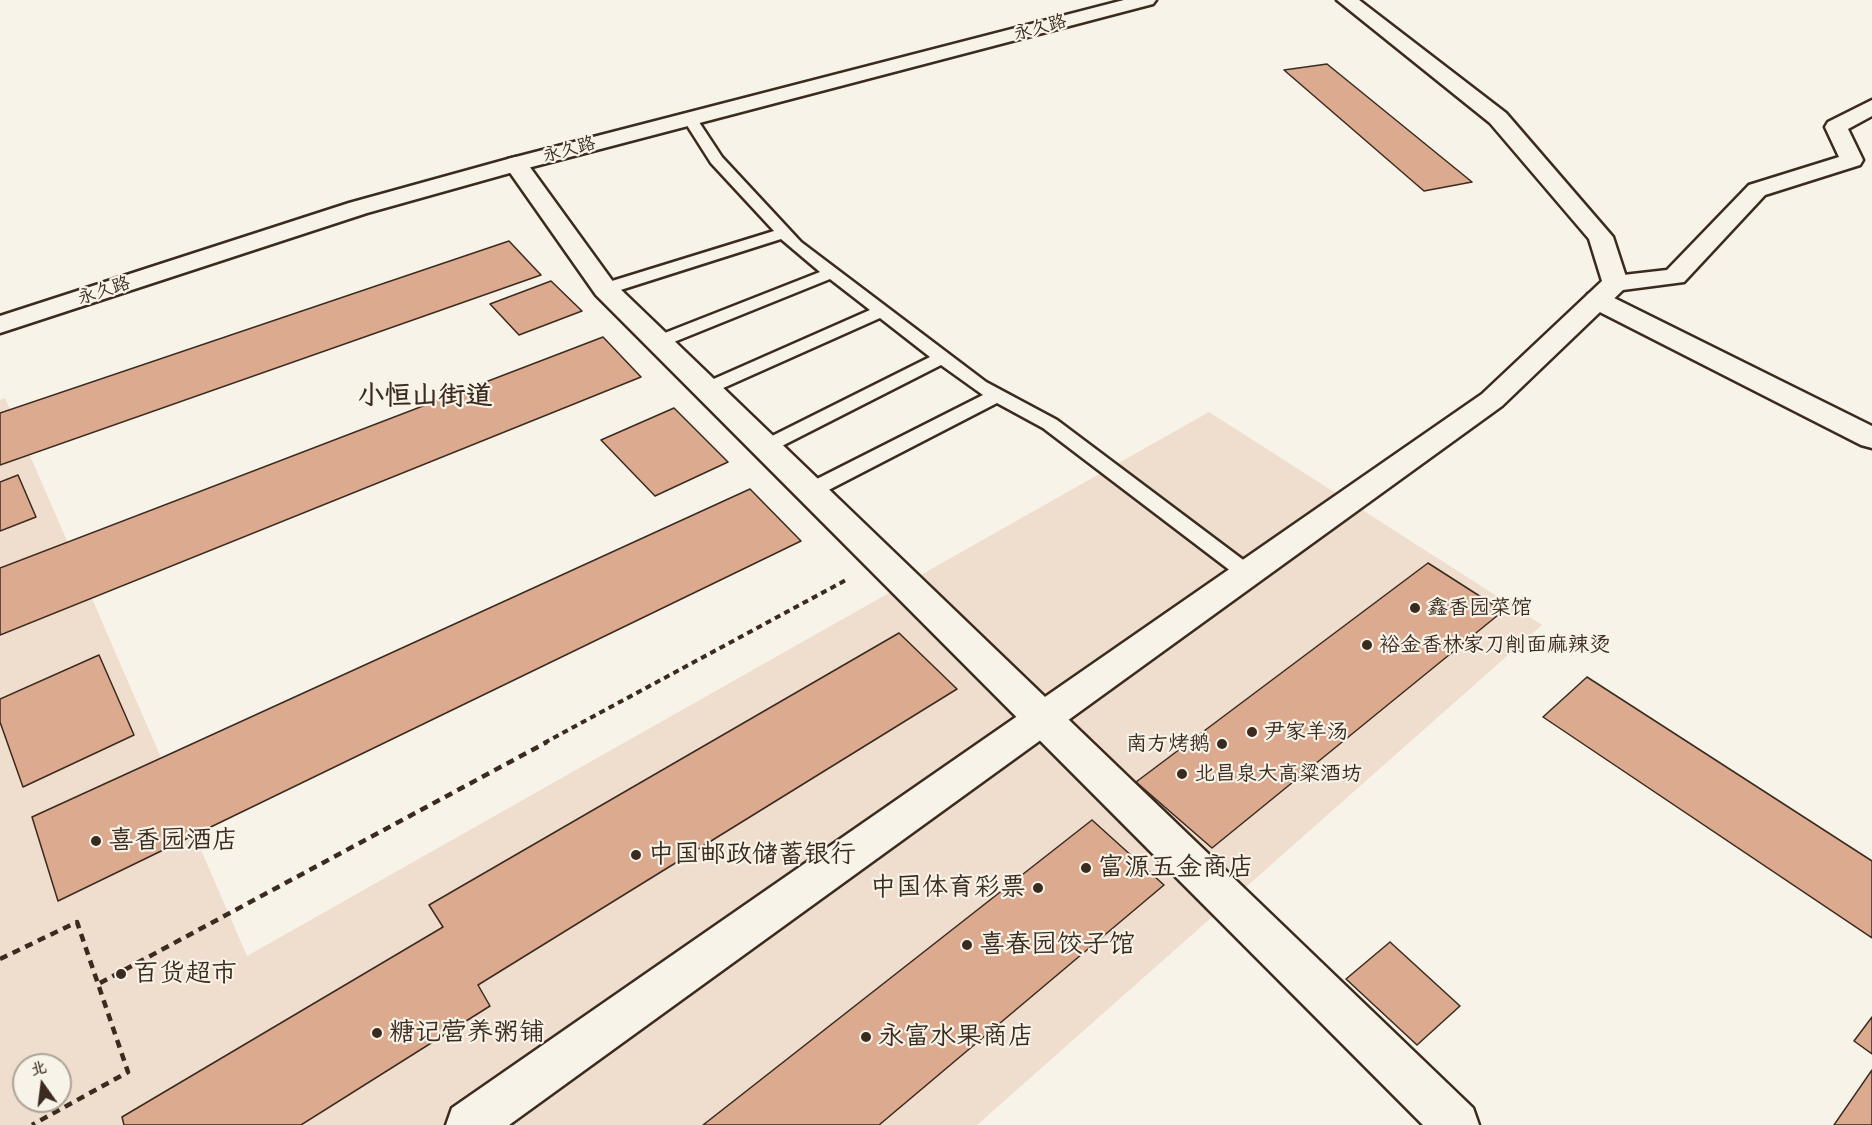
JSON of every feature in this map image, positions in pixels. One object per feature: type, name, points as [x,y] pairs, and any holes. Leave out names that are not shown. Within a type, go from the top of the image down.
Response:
[{"type":"street","name":"永久路","points":[[0,325],[358,208],[516,164],[1146,0]]},
{"type":"street","points":[[1347,0],[1498,118],[1601,237],[1606,291]]},
{"type":"street","points":[[469,1125],[1492,400],[1606,291],[1675,277],[1757,190],[1862,164],[1836,127],[1872,107]]},
{"type":"street","points":[[516,164],[605,289],[1041,720],[1456,1125]]},
{"type":"street","points":[[1606,291],[1872,438]]},
{"type":"lane","points":[[690,119],[716,160],[795,245],[980,386],[1050,424],[1247,573]]},
{"type":"lane","points":[[605,289],[784,233]]},
{"type":"lane","points":[[658,342],[831,273]]},
{"type":"lane","points":[[706,389],[882,311]]},
{"type":"lane","points":[[765,447],[943,357]]},
{"type":"lane","points":[[810,491],[997,395]]},
{"type":"path","points":[[100,983],[880,561]]},
{"type":"path","points":[[0,959],[77,922],[100,983],[128,1071],[32,1125]]},
{"type":"shaded area","points":[[5,398],[247,956],[1209,412],[1542,625],[977,1125],[0,1125],[0,400]]},
{"type":"building","points":[[1327,64],[1472,182],[1424,191],[1284,70]]},
{"type":"building","points":[[509,241],[541,275],[0,465],[0,413]]},
{"type":"building","points":[[551,281],[582,311],[519,335],[490,304]]},
{"type":"building","points":[[603,337],[641,377],[0,635],[0,568]]},
{"type":"building","points":[[674,408],[728,462],[655,496],[601,440]]},
{"type":"building","points":[[18,475],[36,517],[0,531],[0,482]]},
{"type":"building","points":[[750,489],[801,541],[58,901],[32,817]]},
{"type":"building","points":[[1428,563],[1503,611],[1212,848],[1136,782]]},
{"type":"building","points":[[899,633],[957,689],[478,985],[490,1006],[301,1125],[124,1125],[122,1117],[443,927],[429,905]]},
{"type":"building","points":[[99,655],[134,735],[23,787],[0,722],[0,699]]},
{"type":"building","points":[[1587,677],[1872,861],[1872,938],[1543,717]]},
{"type":"building","points":[[1092,820],[1164,885],[879,1125],[703,1125]]},
{"type":"building","points":[[1390,942],[1460,1006],[1417,1045],[1346,979]]},
{"type":"building","points":[[1872,1017],[1872,1054],[1854,1041]]},
{"type":"building","points":[[1872,1070],[1872,1125],[1834,1125]]},
{"type":"place","name":"鑫香园菜馆","points":[[1415,608]]},
{"type":"place","name":"裕金香林家刀削面麻辣烫","points":[[1367,645]]},
{"type":"place","name":"尹家羊汤","points":[[1252,732]]},
{"type":"place","name":"南方烤鹅","points":[[1222,744]]},
{"type":"place","name":"北昌泉大高粱酒坊","points":[[1182,774]]},
{"type":"place","name":"喜香园酒店","points":[[96,841]]},
{"type":"place","name":"中国邮政储蓄银行","points":[[636,855]]},
{"type":"place","name":"富源五金商店","points":[[1086,868]]},
{"type":"place","name":"中国体育彩票","points":[[1038,888]]},
{"type":"place","name":"喜春园饺子馆","points":[[967,945]]},
{"type":"place","name":"百货超市","points":[[121,974]]},
{"type":"place","name":"糖记营养粥铺","points":[[377,1033]]},
{"type":"place","name":"永富水果商店","points":[[866,1037]]},
{"type":"district","name":"小恒山街道","points":[[425,397]]}]
